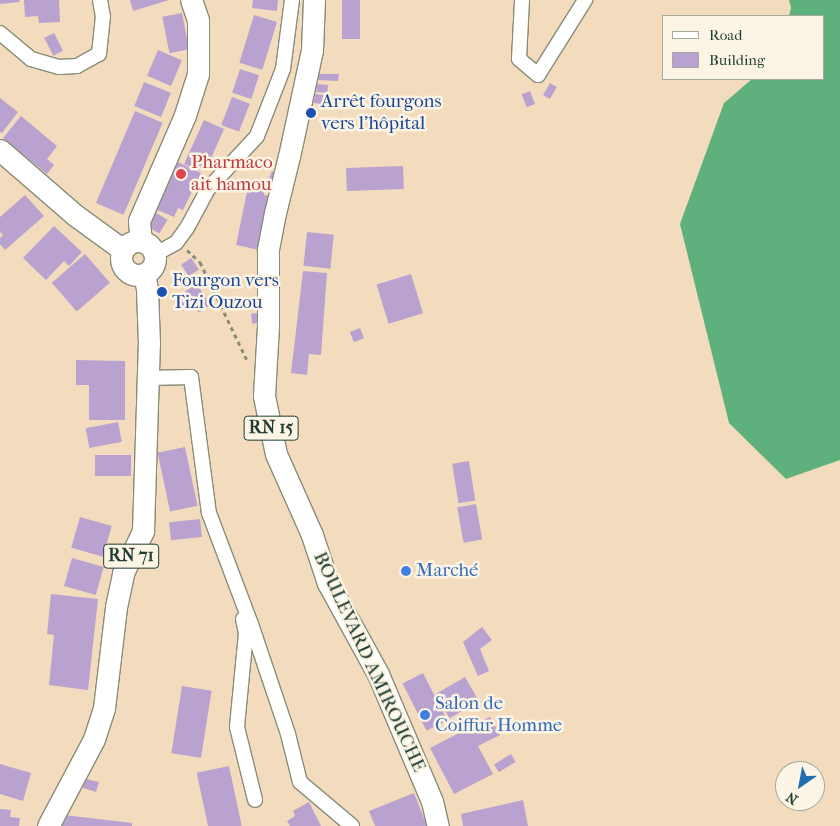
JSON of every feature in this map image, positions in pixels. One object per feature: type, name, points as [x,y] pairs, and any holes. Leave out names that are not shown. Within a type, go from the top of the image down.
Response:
[{"type":"main road","points":[[140,248],[139,221],[185,114],[198,74],[198,20],[191,0]]},
{"type":"main road","name":"BOULEVARD AMIROUCHE","points":[[314,0],[312,50],[289,156],[274,213],[268,250],[268,326],[264,396],[276,454],[312,535],[328,583],[378,674],[432,801],[438,826]]},
{"type":"main road","points":[[0,150],[75,215],[140,248],[154,264],[144,274],[132,274],[123,266],[121,261],[140,248]]},
{"type":"main road","name":"RN 71","points":[[48,826],[94,739],[104,708],[116,607],[123,573],[143,531],[148,326],[147,289],[144,274]]},
{"type":"street","points":[[0,33],[32,59],[59,67],[77,66],[99,54],[103,17],[100,0]]},
{"type":"street","points":[[140,248],[176,243],[187,228],[208,189],[257,136],[283,69],[292,0]]},
{"type":"street","points":[[522,0],[519,59],[538,75],[585,0]]},
{"type":"street","points":[[147,378],[192,377],[209,513],[237,586],[288,734],[300,782],[352,826]]},
{"type":"street","points":[[237,586],[246,633],[237,727],[255,800]]},
{"type":"path","points":[[176,243],[197,257],[248,362]]},
{"type":"green space","points":[[789,0],[840,0],[840,460],[786,479],[729,423],[680,224],[724,103],[751,80],[825,80],[825,15],[789,15],[791,8]]},
{"type":"building","points":[[0,0],[19,0],[20,2],[0,4]]},
{"type":"building","points":[[24,0],[59,0],[60,22],[39,23],[38,16],[25,17]]},
{"type":"building","points":[[130,0],[169,0],[133,11]]},
{"type":"building","points":[[253,0],[278,0],[277,11],[252,8]]},
{"type":"building","points":[[342,0],[360,0],[360,39],[342,39]]},
{"type":"building","points":[[182,13],[189,49],[169,53],[162,17]]},
{"type":"building","points":[[254,15],[277,22],[262,70],[239,63]]},
{"type":"building","points":[[54,33],[63,51],[53,56],[44,38]]},
{"type":"building","points":[[158,50],[182,60],[171,86],[147,76]]},
{"type":"building","points":[[240,69],[259,75],[251,99],[232,93]]},
{"type":"building","points":[[318,74],[339,74],[338,81],[318,80]]},
{"type":"building","points":[[144,82],[171,93],[161,117],[134,106]]},
{"type":"building","points":[[550,83],[557,87],[550,99],[543,95]]},
{"type":"building","points":[[317,84],[328,85],[327,93],[316,92]]},
{"type":"building","points":[[530,91],[535,104],[527,107],[522,94]]},
{"type":"building","points":[[315,94],[330,96],[329,105],[314,103]]},
{"type":"building","points":[[232,97],[250,104],[239,132],[221,125]]},
{"type":"building","points":[[0,98],[18,112],[2,133],[0,132]]},
{"type":"building","points":[[135,111],[163,123],[124,215],[96,203]]},
{"type":"building","points":[[21,116],[57,146],[47,159],[54,165],[47,174],[3,138]]},
{"type":"building","points":[[204,120],[224,129],[209,163],[204,161],[199,171],[184,164]]},
{"type":"building","points":[[178,162],[201,173],[183,210],[178,208],[174,217],[155,209]]},
{"type":"building","points":[[403,166],[404,189],[347,191],[346,168]]},
{"type":"building","points":[[272,171],[279,174],[274,186],[267,183]]},
{"type":"building","points":[[248,187],[265,190],[264,195],[271,196],[259,250],[236,245]]},
{"type":"building","points":[[25,195],[44,216],[5,250],[0,244],[0,238],[3,235],[0,232],[0,217]]},
{"type":"building","points":[[153,211],[168,220],[159,233],[145,225]]},
{"type":"building","points":[[54,226],[82,252],[69,266],[64,261],[46,280],[23,258]]},
{"type":"building","points":[[307,232],[334,235],[330,269],[303,266]]},
{"type":"building","points":[[85,254],[110,283],[77,312],[52,283]]},
{"type":"building","points":[[191,258],[199,270],[189,276],[181,265]]},
{"type":"building","points":[[303,271],[327,273],[321,355],[309,354],[307,375],[291,373]]},
{"type":"building","points":[[411,274],[423,313],[389,324],[377,285]]},
{"type":"building","points":[[197,284],[210,305],[198,313],[185,291]]},
{"type":"building","points":[[183,293],[191,306],[182,311],[175,298]]},
{"type":"building","points":[[258,313],[259,323],[252,324],[251,314]]},
{"type":"building","points":[[360,328],[364,338],[354,342],[350,332]]},
{"type":"building","points":[[76,360],[125,361],[125,420],[89,420],[89,385],[76,385]]},
{"type":"building","points":[[118,422],[122,442],[89,448],[86,428]]},
{"type":"building","points":[[185,447],[197,506],[170,512],[158,453]]},
{"type":"building","points":[[95,455],[131,455],[131,476],[95,476]]},
{"type":"building","points":[[469,461],[475,501],[458,503],[452,464]]},
{"type":"building","points":[[476,504],[482,539],[464,543],[457,507]]},
{"type":"building","points":[[80,517],[112,526],[103,557],[71,548]]},
{"type":"building","points":[[200,519],[202,537],[171,540],[169,522]]},
{"type":"building","points":[[72,558],[104,567],[96,595],[64,586]]},
{"type":"building","points":[[51,594],[98,599],[88,690],[49,685],[54,635],[47,634]]},
{"type":"building","points":[[482,627],[492,640],[480,649],[489,671],[478,676],[463,642]]},
{"type":"building","points":[[423,673],[447,720],[427,731],[403,683]]},
{"type":"building","points":[[465,677],[479,701],[450,718],[436,694]]},
{"type":"building","points":[[182,686],[212,691],[201,758],[171,753]]},
{"type":"building","points":[[490,717],[500,735],[478,746],[493,774],[454,794],[430,748]]},
{"type":"building","points":[[511,754],[516,762],[499,772],[494,765]]},
{"type":"building","points":[[0,764],[31,773],[23,801],[0,794]]},
{"type":"building","points":[[229,766],[242,826],[208,826],[197,773]]},
{"type":"building","points":[[85,779],[99,782],[96,792],[83,788]]},
{"type":"building","points":[[414,793],[427,826],[375,826],[369,811]]},
{"type":"building","points":[[523,800],[528,826],[463,826],[461,814]]},
{"type":"building","points":[[309,802],[321,826],[290,826],[287,821],[295,816],[293,811]]},
{"type":"building","points":[[0,809],[11,810],[10,817],[20,818],[19,826],[0,826]]},
{"type":"building","points":[[64,815],[132,823],[132,826],[62,826]]},
{"type":"place","name":"Arrêt fourgons vers l'hôpital","points":[[311,113]]},
{"type":"place","name":"Pharmaco ait hamou","points":[[181,174]]},
{"type":"place","name":"Fourgon vers Tizi Ouzou","points":[[162,292]]},
{"type":"place","name":"Marché","points":[[406,571]]},
{"type":"place","name":"Salon de Coiffur Homme","points":[[425,715]]}]
